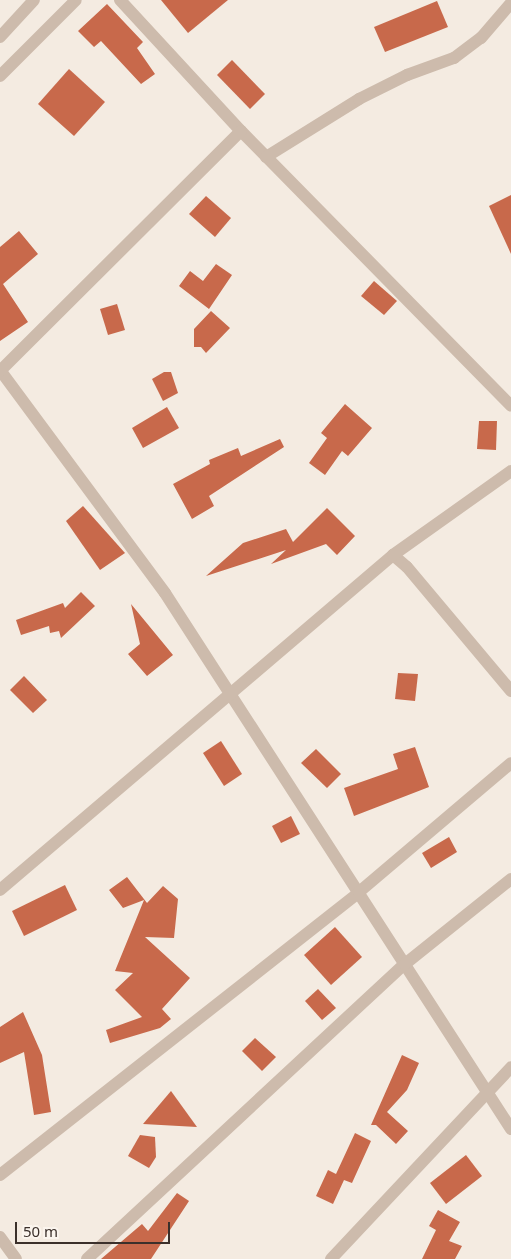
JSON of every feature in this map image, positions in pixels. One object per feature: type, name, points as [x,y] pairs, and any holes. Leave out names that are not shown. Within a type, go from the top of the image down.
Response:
[{"type":"street","points":[[0,37],[34,0]]},
{"type":"street","points":[[0,76],[76,0]]},
{"type":"street","points":[[120,0],[266,157],[511,406]]},
{"type":"street","points":[[266,157],[359,99],[407,75],[454,58],[481,38],[511,3]]},
{"type":"street","points":[[241,131],[0,370],[165,593],[511,1129]]},
{"type":"street","points":[[0,890],[393,555],[511,471]]},
{"type":"street","points":[[393,555],[407,567],[511,692]]},
{"type":"street","points":[[0,1175],[359,892],[511,763]]},
{"type":"street","points":[[87,1259],[405,964],[511,879]]},
{"type":"street","points":[[331,1259],[511,1067]]},
{"type":"street","points":[[0,1238],[16,1259]]},
{"type":"building","points":[[161,0],[228,0],[188,33]]},
{"type":"building","points":[[437,1],[448,27],[385,52],[374,27]]},
{"type":"building","points":[[107,4],[143,42],[137,48],[155,74],[141,84],[101,41],[94,47],[78,31]]},
{"type":"building","points":[[232,60],[265,94],[250,109],[217,75]]},
{"type":"building","points":[[69,69],[105,102],[74,136],[38,104]]},
{"type":"building","points":[[511,195],[511,254],[489,206]]},
{"type":"building","points":[[206,196],[231,218],[215,237],[189,214]]},
{"type":"building","points":[[19,231],[38,254],[3,284],[28,322],[0,341],[0,247]]},
{"type":"building","points":[[216,264],[232,275],[209,309],[179,286],[190,271],[203,281]]},
{"type":"building","points":[[374,281],[397,301],[384,315],[361,296]]},
{"type":"building","points":[[117,304],[125,330],[108,335],[100,309]]},
{"type":"building","points":[[211,311],[230,328],[206,353],[201,347],[194,347],[194,329]]},
{"type":"building","points":[[164,372],[171,372],[178,393],[163,401],[152,379]]},
{"type":"building","points":[[345,404],[372,428],[348,456],[342,451],[325,475],[309,463],[327,438],[321,433]]},
{"type":"building","points":[[167,407],[179,428],[143,448],[132,428]]},
{"type":"building","points":[[479,421],[497,421],[496,450],[477,449]]},
{"type":"building","points":[[280,439],[284,447],[209,496],[214,506],[192,519],[173,484],[210,464],[209,460],[238,448],[241,456]]},
{"type":"building","points":[[83,506],[125,553],[100,570],[66,521]]},
{"type":"building","points":[[327,508],[355,536],[337,555],[326,544],[271,564],[286,550],[206,576],[243,543],[286,529],[293,542]]},
{"type":"building","points":[[81,592],[95,606],[61,638],[59,631],[50,633],[49,626],[21,635],[16,620],[63,603],[65,608]]},
{"type":"building","points":[[131,604],[173,655],[147,676],[128,654],[140,644]]},
{"type":"building","points":[[398,673],[418,674],[415,701],[395,699]]},
{"type":"building","points":[[24,676],[47,700],[33,713],[10,690]]},
{"type":"building","points":[[221,741],[242,774],[224,786],[203,753]]},
{"type":"building","points":[[415,747],[429,787],[354,816],[344,788],[398,769],[393,754]]},
{"type":"building","points":[[316,749],[341,774],[327,788],[301,763]]},
{"type":"building","points":[[291,816],[300,834],[281,843],[272,826]]},
{"type":"building","points":[[449,837],[457,852],[431,868],[422,853]]},
{"type":"building","points":[[127,877],[147,903],[163,886],[178,899],[174,938],[145,937],[190,978],[162,1009],[171,1019],[160,1028],[110,1043],[106,1030],[142,1017],[115,990],[133,973],[115,971],[144,900],[123,908],[109,890]]},
{"type":"building","points":[[65,885],[77,910],[24,936],[12,911]]},
{"type":"building","points":[[335,927],[362,957],[331,985],[304,955]]},
{"type":"building","points":[[318,989],[336,1008],[322,1020],[305,1001]]},
{"type":"building","points":[[23,1012],[42,1055],[51,1112],[34,1115],[24,1052],[0,1063],[0,1027]]},
{"type":"building","points":[[255,1038],[276,1057],[262,1071],[242,1051]]},
{"type":"building","points":[[402,1055],[419,1063],[407,1090],[387,1112],[408,1131],[396,1144],[376,1125],[371,1125]]},
{"type":"building","points":[[171,1091],[197,1127],[143,1124]]},
{"type":"building","points":[[355,1133],[371,1141],[352,1183],[344,1180],[333,1204],[316,1196],[328,1170],[336,1174]]},
{"type":"building","points":[[140,1135],[155,1137],[156,1157],[149,1168],[128,1156]]},
{"type":"building","points":[[466,1155],[482,1176],[446,1204],[430,1183]]},
{"type":"building","points":[[177,1193],[189,1201],[151,1259],[101,1259],[142,1224],[148,1231]]},
{"type":"building","points":[[438,1210],[460,1222],[449,1241],[462,1246],[455,1259],[422,1259],[436,1230],[429,1226]]}]
